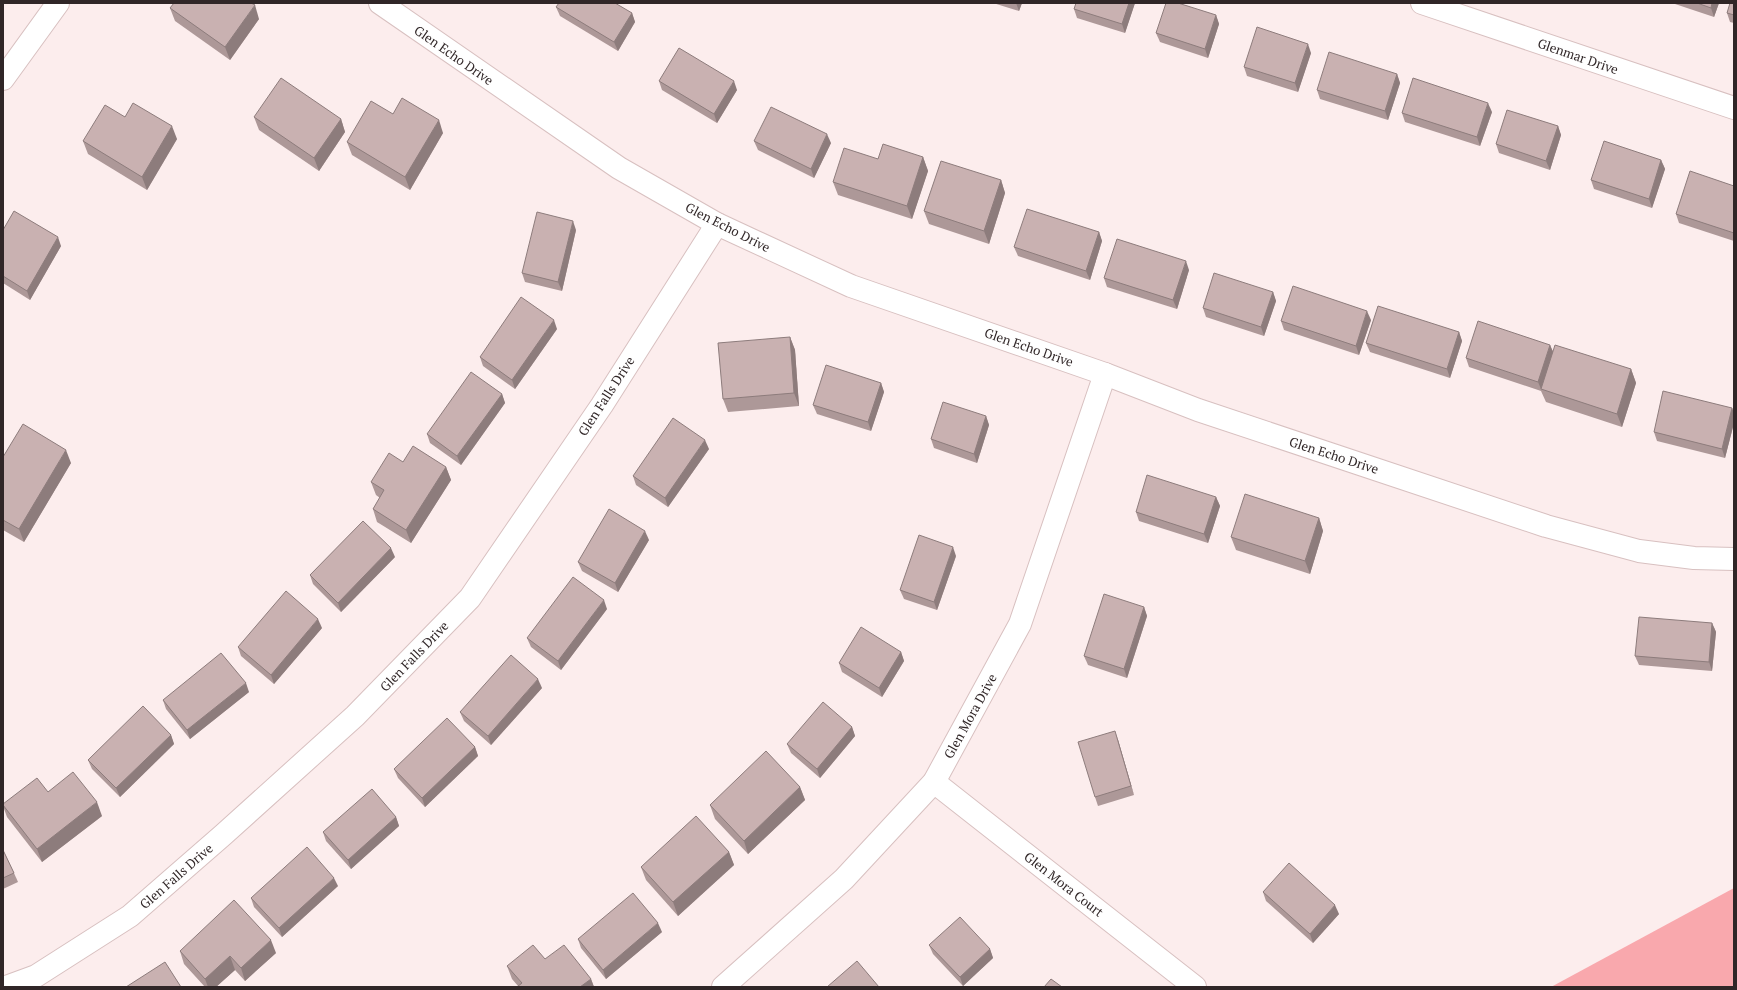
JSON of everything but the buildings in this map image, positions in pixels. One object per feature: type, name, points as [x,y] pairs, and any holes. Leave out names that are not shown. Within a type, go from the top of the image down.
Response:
[{"type":"street","points":[[3,79],[58,3]]},
{"type":"street","name":"Glen Echo Drive","points":[[380,3],[618,168],[717,224],[851,286],[1105,374],[1198,410],[1546,526],[1639,551],[1694,558],[1734,559]]},
{"type":"street","name":"Glenmar Drive","points":[[1422,3],[1734,108]]},
{"type":"street","name":"Glen Falls Drive","points":[[6,987],[36,976],[130,916],[223,836],[355,716],[470,598],[602,405],[717,224]]},
{"type":"street","name":"Glen Mora Drive","points":[[723,987],[844,879],[934,782],[1020,624],[1105,374]]},
{"type":"street","name":"Glen Mora Court","points":[[934,782],[1195,987]]},
{"type":"shaded area","points":[[1734,888],[1734,987],[1551,987]]}]
